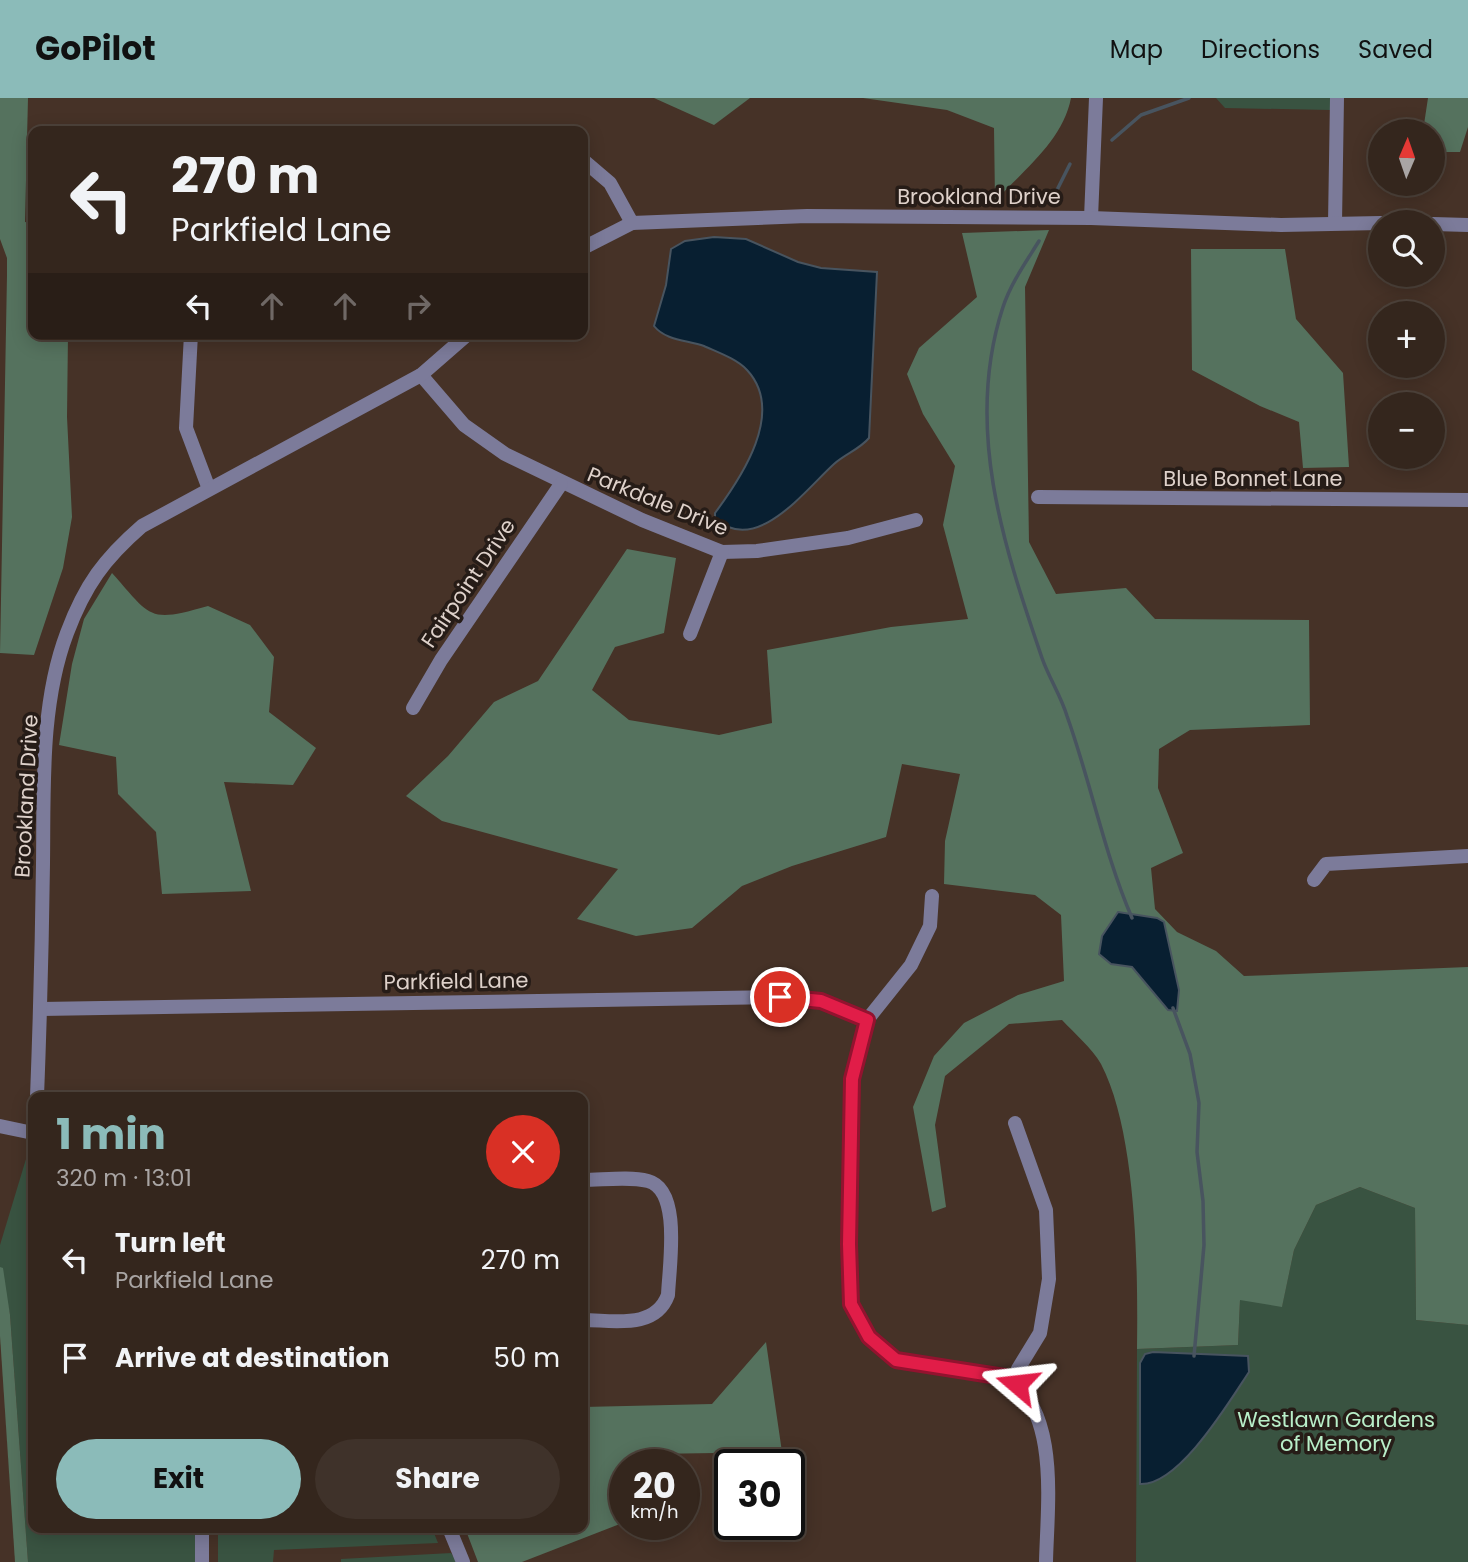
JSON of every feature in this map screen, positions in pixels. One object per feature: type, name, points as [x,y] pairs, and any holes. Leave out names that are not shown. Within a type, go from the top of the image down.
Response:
[{"type":"street","points":[[1090,218],[1096,98]]},
{"type":"street","points":[[1335,223],[1337,98]]},
{"type":"street","points":[[588,164],[610,183],[632,223]]},
{"type":"street","name":"Brookland Drive","points":[[588,245],[632,223],[807,216],[1090,218],[1281,225],[1368,223]]},
{"type":"street","points":[[1445,224],[1468,225]]},
{"type":"street","points":[[191,340],[186,428],[209,489]]},
{"type":"street","name":"Brookland Drive","points":[[37,1092],[44,766],[54,681],[66,634],[85,594],[108,556],[142,526],[421,375],[461,340]]},
{"type":"street","name":"Parkdale Drive","points":[[421,375],[464,425],[486,443],[561,484],[722,552],[834,540],[916,520]]},
{"type":"street","name":"Fairpoint Drive","points":[[413,708],[441,660],[561,484]]},
{"type":"street","name":"Blue Bonnet Lane","points":[[1038,497],[1468,500]]},
{"type":"street","points":[[690,634],[722,552]]},
{"type":"street","points":[[1314,880],[1326,864],[1468,856]]},
{"type":"street","points":[[932,896],[930,926],[911,965],[867,1020],[852,1079],[849,1244],[851,1304],[869,1337],[896,1360],[1004,1377],[1017,1384],[1040,1421],[1048,1461],[1046,1562]]},
{"type":"street","name":"Parkfield Lane","points":[[41,1009],[780,997],[821,1001],[867,1020]]},
{"type":"street","points":[[1015,1123],[1046,1210],[1049,1279],[1040,1333],[1018,1369],[1017,1384]]},
{"type":"street","points":[[0,1126],[28,1130]]},
{"type":"street","points":[[588,1180],[645,1180],[663,1190],[670,1207],[668,1295],[664,1305],[658,1313],[642,1320],[588,1320]]},
{"type":"street","points":[[202,1533],[202,1562]]},
{"type":"street","points":[[451,1533],[463,1562]]},
{"type":"green space","points":[[0,98],[28,98],[25,222],[28,222],[28,340],[68,340],[67,417],[72,517],[63,568],[34,655],[0,653],[7,258],[0,239]]},
{"type":"green space","points":[[654,98],[750,98],[714,125]]},
{"type":"green space","points":[[863,98],[1071,98],[1067,113],[1051,141],[995,201],[994,128],[947,110]]},
{"type":"green space","points":[[1216,98],[1330,98],[1330,110],[1225,108]]},
{"type":"green space","points":[[1428,98],[1468,98],[1468,127],[1460,152],[1446,152],[1446,119],[1425,119]]},
{"type":"green space","points":[[1049,230],[1025,287],[1029,542],[1056,594],[1126,588],[1155,619],[1309,620],[1310,725],[1190,730],[1159,749],[1158,788],[1183,853],[1151,868],[1155,909],[1177,932],[1216,951],[1244,976],[1468,967],[1468,1325],[1416,1320],[1415,1208],[1360,1187],[1316,1205],[1294,1250],[1282,1307],[1240,1300],[1238,1345],[1137,1349],[1136,1243],[1122,1127],[1113,1093],[1101,1064],[1088,1046],[1062,1020],[1009,1024],[945,1076],[935,1125],[946,1207],[932,1212],[913,1107],[934,1056],[964,1023],[1018,995],[1064,981],[1061,915],[1035,895],[944,884],[945,841],[960,774],[902,764],[886,837],[792,866],[742,886],[692,928],[636,936],[577,919],[618,869],[442,821],[406,796],[448,756],[494,702],[538,681],[627,549],[676,558],[664,633],[615,647],[592,690],[629,720],[719,735],[772,723],[767,650],[891,627],[968,619],[943,525],[955,466],[923,414],[907,374],[919,348],[977,297],[962,233]]},
{"type":"green space","points":[[1191,249],[1285,249],[1296,319],[1343,373],[1349,467],[1303,468],[1299,422],[1260,406],[1192,370]]},
{"type":"green space","points":[[112,573],[135,600],[152,613],[173,614],[208,606],[250,625],[274,657],[269,712],[316,748],[293,785],[224,782],[251,891],[162,894],[156,832],[118,794],[116,757],[59,745],[72,664],[84,619]]},
{"type":"green space","points":[[28,1156],[28,1533],[196,1533],[195,1562],[28,1562],[10,1315],[0,1267],[0,1245]]},
{"type":"green space","name":"Westlawn Gardens of Memory","points":[[1360,1187],[1415,1208],[1416,1320],[1468,1325],[1468,1562],[1136,1562],[1137,1349],[1238,1345],[1240,1299],[1282,1306],[1294,1250],[1316,1205]]},
{"type":"green space","points":[[0,1267],[3,1268],[10,1315],[28,1562],[15,1562],[0,1336]]},
{"type":"green space","points":[[766,1342],[782,1449],[714,1449],[714,1453],[700,1453],[700,1449],[609,1449],[609,1528],[522,1562],[478,1562],[467,1533],[588,1533],[588,1407],[712,1404]]},
{"type":"green space","points":[[218,1533],[434,1533],[438,1543],[274,1550],[273,1562],[218,1562]]},
{"type":"green space","points":[[451,1553],[457,1562],[341,1562],[341,1559]]},
{"type":"water","points":[[714,237],[746,239],[798,262],[821,268],[877,272],[869,438],[834,464],[779,515],[763,525],[747,530],[731,528],[715,518],[715,513],[736,482],[755,444],[761,424],[762,405],[758,387],[747,370],[732,359],[704,346],[665,335],[654,326],[666,285],[671,249],[685,241]]},
{"type":"water","points":[[1118,912],[1157,918],[1164,922],[1179,990],[1177,1011],[1168,1010],[1132,967],[1111,964],[1099,954],[1102,936]]},
{"type":"water","points":[[1153,1352],[1248,1356],[1249,1372],[1202,1440],[1186,1457],[1171,1472],[1155,1481],[1140,1484],[1140,1363],[1145,1354]]},
{"type":"waterway","points":[[1112,140],[1141,115],[1189,98]]},
{"type":"waterway","points":[[1052,200],[1070,164]]},
{"type":"waterway","points":[[1039,241],[1006,298],[992,352],[987,396],[993,484],[1014,572],[1045,665],[1064,709],[1113,868],[1132,918]]},
{"type":"waterway","points":[[1173,1008],[1190,1054],[1199,1103],[1197,1152],[1203,1201],[1204,1245],[1194,1356]]},
{"type":"route","points":[[780,997],[821,1001],[867,1020],[852,1079],[849,1244],[851,1304],[869,1337],[896,1360],[1004,1377],[1017,1384]]}]
